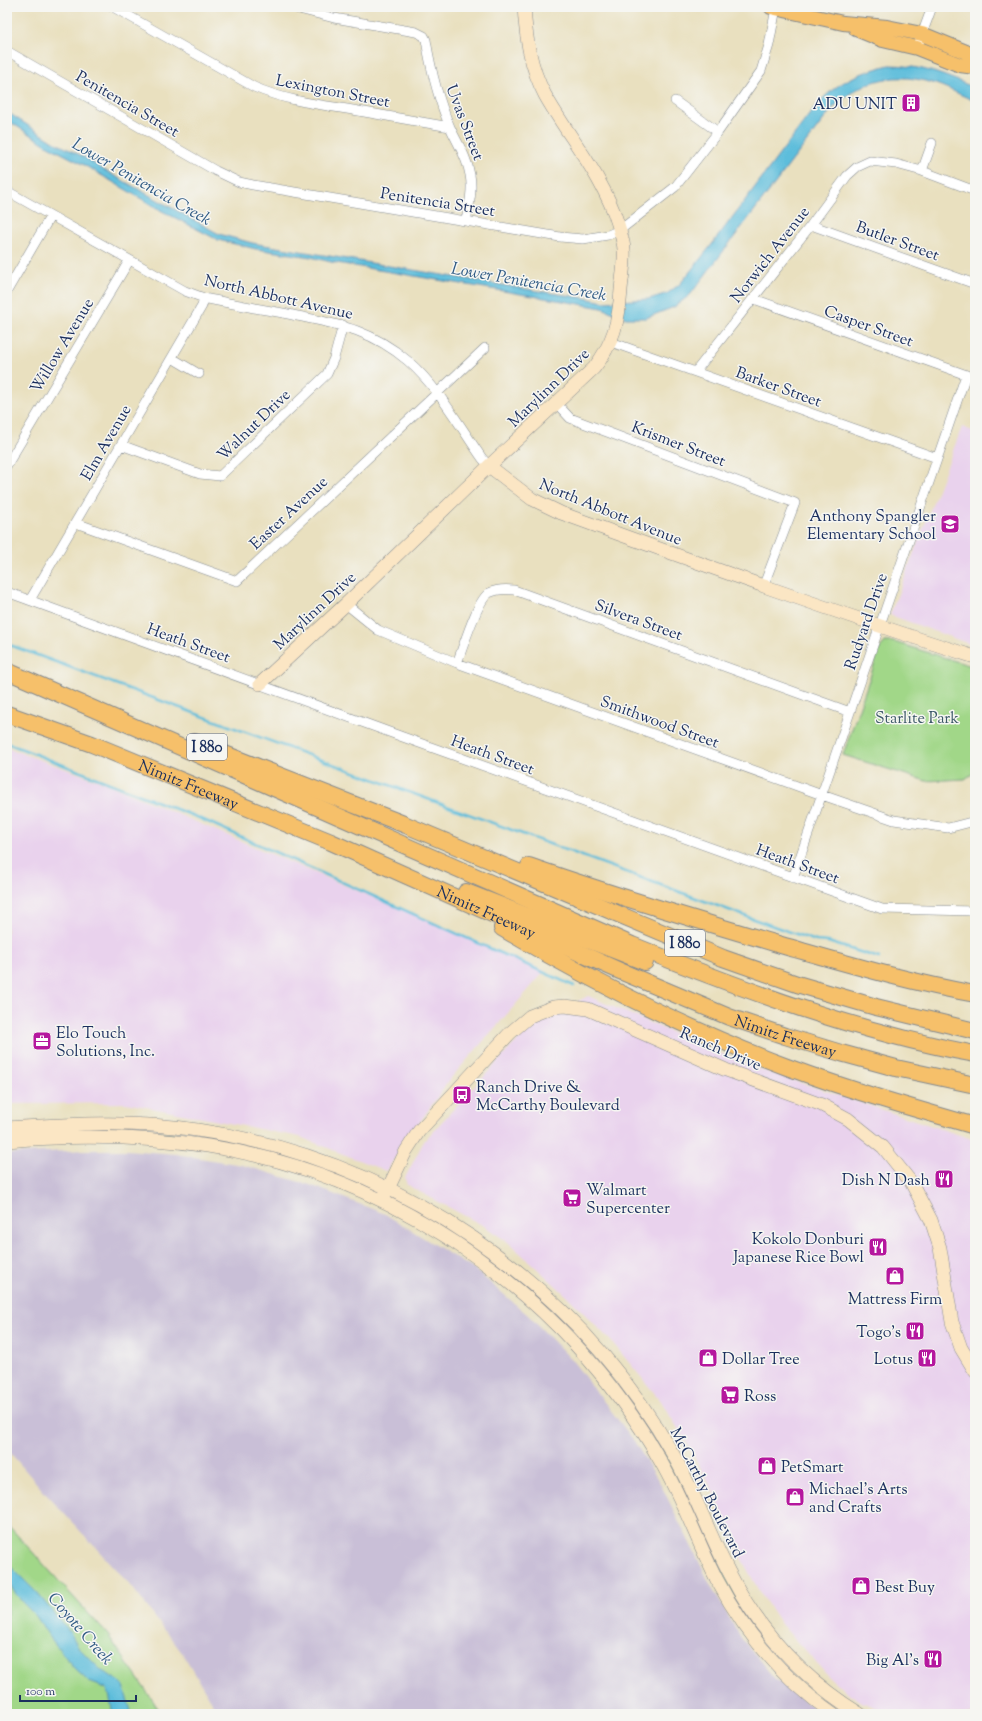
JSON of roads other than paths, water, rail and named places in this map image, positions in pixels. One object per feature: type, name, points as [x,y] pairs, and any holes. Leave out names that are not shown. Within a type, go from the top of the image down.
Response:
[{"type":"highway","name":"I 880","points":[[7,671],[228,755],[406,825],[723,958],[797,984],[876,1007],[975,1031]]},
{"type":"highway","points":[[7,671],[632,945],[733,985],[826,1017],[975,1054]]},
{"type":"highway","name":"Nimitz Freeway","points":[[7,714],[92,744],[331,842],[674,994],[730,1017],[785,1036],[896,1068],[975,1085]]},
{"type":"highway","points":[[92,744],[144,760],[470,894],[730,994],[839,1030],[975,1063]]},
{"type":"highway","points":[[406,825],[625,899],[690,919],[855,966],[925,984],[975,994]]},
{"type":"highway","points":[[435,889],[528,944],[627,997],[679,1021],[787,1066],[888,1101],[975,1126]]},
{"type":"highway","points":[[876,1007],[975,1020]]},
{"type":"highway","points":[[896,1068],[975,1096]]},
{"type":"main road","points":[[774,7],[843,23],[887,27],[922,34],[966,52],[975,58]]},
{"type":"main road","points":[[843,23],[883,40],[917,48],[960,65],[975,67]]},
{"type":"street","name":"Lexington Street","points":[[113,7],[269,94],[327,106],[450,127]]},
{"type":"street","name":"Uvas Street","points":[[291,7],[334,18],[416,32],[424,36],[433,77],[450,127],[468,163],[471,177],[466,221]]},
{"type":"street","name":"Marylinn Drive","points":[[260,684],[594,368],[604,356],[611,342],[621,299],[624,250],[620,230],[612,204],[595,173],[544,94],[535,74],[528,50],[524,7]]},
{"type":"street","name":"Penitencia Street","points":[[7,51],[239,182],[572,238],[596,237],[620,230],[675,187],[718,132],[761,71],[769,45],[774,7]]},
{"type":"street","points":[[917,48],[932,7]]},
{"type":"street","points":[[675,101],[718,132]]},
{"type":"street","points":[[932,143],[922,171],[975,191]]},
{"type":"street","name":"Norwich Avenue","points":[[696,371],[754,299],[847,176],[857,167],[870,161],[896,164],[922,171]]},
{"type":"street","name":"North Abbott Avenue","points":[[7,191],[50,217],[185,291],[204,298],[343,325],[369,335],[389,347],[408,362],[436,393],[489,466],[519,491],[548,507],[763,587],[975,657]]},
{"type":"street","points":[[7,291],[50,217]]},
{"type":"street","name":"Butler Street","points":[[811,225],[975,284]]},
{"type":"street","name":"Willow Avenue","points":[[7,466],[129,261]]},
{"type":"street","name":"Elm Avenue","points":[[30,600],[202,306],[204,298]]},
{"type":"street","name":"Casper Street","points":[[754,299],[975,378]]},
{"type":"street","name":"Walnut Drive","points":[[121,445],[200,474],[220,476],[327,374],[334,358],[343,325]]},
{"type":"street","name":"Barker Street","points":[[611,342],[937,458]]},
{"type":"street","name":"Easter Avenue","points":[[76,523],[237,582],[485,348]]},
{"type":"street","points":[[172,358],[199,374]]},
{"type":"street","name":"Rudyard Drive","points":[[794,878],[966,374]]},
{"type":"street","name":"Krismer Street","points":[[557,404],[570,418],[795,503],[763,587]]},
{"type":"street","name":"Silvera Street","points":[[457,663],[479,606],[489,593],[502,589],[514,590],[850,712]]},
{"type":"street","name":"Heath Street","points":[[7,592],[882,909],[975,911]]},
{"type":"street","name":"Smithwood Street","points":[[346,604],[378,630],[457,663],[894,820],[948,828],[975,820]]},
{"type":"street","name":"Ranch Drive","points":[[382,1200],[406,1151],[419,1131],[520,1023],[541,1010],[553,1007],[565,1006],[588,1009],[733,1072],[822,1105],[854,1124],[883,1146],[911,1182],[931,1220],[940,1248],[952,1322],[961,1348],[975,1371]]},
{"type":"street","name":"McCarthy Boulevard","points":[[7,1128],[112,1123],[196,1129],[241,1138],[303,1153],[333,1164],[388,1188],[438,1215],[502,1259],[548,1297],[603,1354],[648,1413],[674,1456],[697,1501],[729,1572],[745,1601],[768,1635],[800,1669],[817,1684],[860,1714]]},
{"type":"street","name":"McCarthy Boulevard","points":[[7,1141],[111,1138],[177,1142],[211,1146],[261,1157],[299,1167],[382,1200],[406,1212],[450,1239],[493,1270],[538,1307],[592,1363],[623,1402],[662,1463],[684,1507],[716,1579],[742,1622],[757,1643],[790,1679],[834,1714]]},
{"type":"water","points":[[889,65],[901,65],[923,69],[944,75],[975,88],[975,101],[947,88],[915,79],[901,78],[876,81],[852,92],[831,110],[690,295],[674,307],[646,318],[626,318],[602,308],[331,262],[311,257],[256,249],[218,240],[162,211],[84,165],[48,146],[7,120],[7,112],[54,142],[84,157],[104,170],[219,234],[252,243],[604,302],[649,299],[668,293],[680,284],[710,247],[823,98],[840,85],[857,75]]},
{"type":"water","points":[[7,1563],[37,1593],[71,1634],[79,1648],[102,1671],[115,1678],[123,1686],[132,1714],[113,1714],[109,1694],[106,1688],[89,1682],[74,1668],[49,1636],[36,1616],[22,1602],[7,1582]]},
{"type":"waterway","points":[[7,644],[756,920],[816,941],[828,942],[879,958]]},
{"type":"waterway","points":[[7,743],[199,818],[574,986]]},
{"type":"place","name":"ADU UNIT","points":[[911,103]]},
{"type":"place","name":"Anthony Spangler Elementary School","points":[[950,524]]},
{"type":"place","name":"Elo Touch Solutions, Inc.","points":[[42,1041]]},
{"type":"place","name":"Ranch Drive & McCarthy Boulevard","points":[[462,1095]]},
{"type":"place","name":"Dish N Dash","points":[[944,1179]]},
{"type":"place","name":"Walmart Supercenter","points":[[572,1198]]},
{"type":"place","name":"Kokolo Donburi Japanese Rice Bowl","points":[[878,1247]]},
{"type":"place","name":"Mattress Firm","points":[[895,1276]]},
{"type":"place","name":"Togo's","points":[[915,1331]]},
{"type":"place","name":"Dollar Tree","points":[[708,1358]]},
{"type":"place","name":"Lotus","points":[[927,1358]]},
{"type":"place","name":"Ross","points":[[730,1395]]},
{"type":"place","name":"PetSmart","points":[[767,1466]]},
{"type":"place","name":"Michael's Arts and Crafts","points":[[795,1497]]},
{"type":"place","name":"Best Buy","points":[[861,1586]]},
{"type":"place","name":"Big Al's","points":[[933,1659]]},
{"type":"water label","name":"Lower Penitencia Creek","points":[[142,181]]},
{"type":"water label","name":"Lower Penitencia Creek","points":[[529,281]]},
{"type":"water label","name":"Coyote Creek","points":[[81,1628]]},
{"type":"park label","name":"Starlite Park","points":[[917,717]]}]
